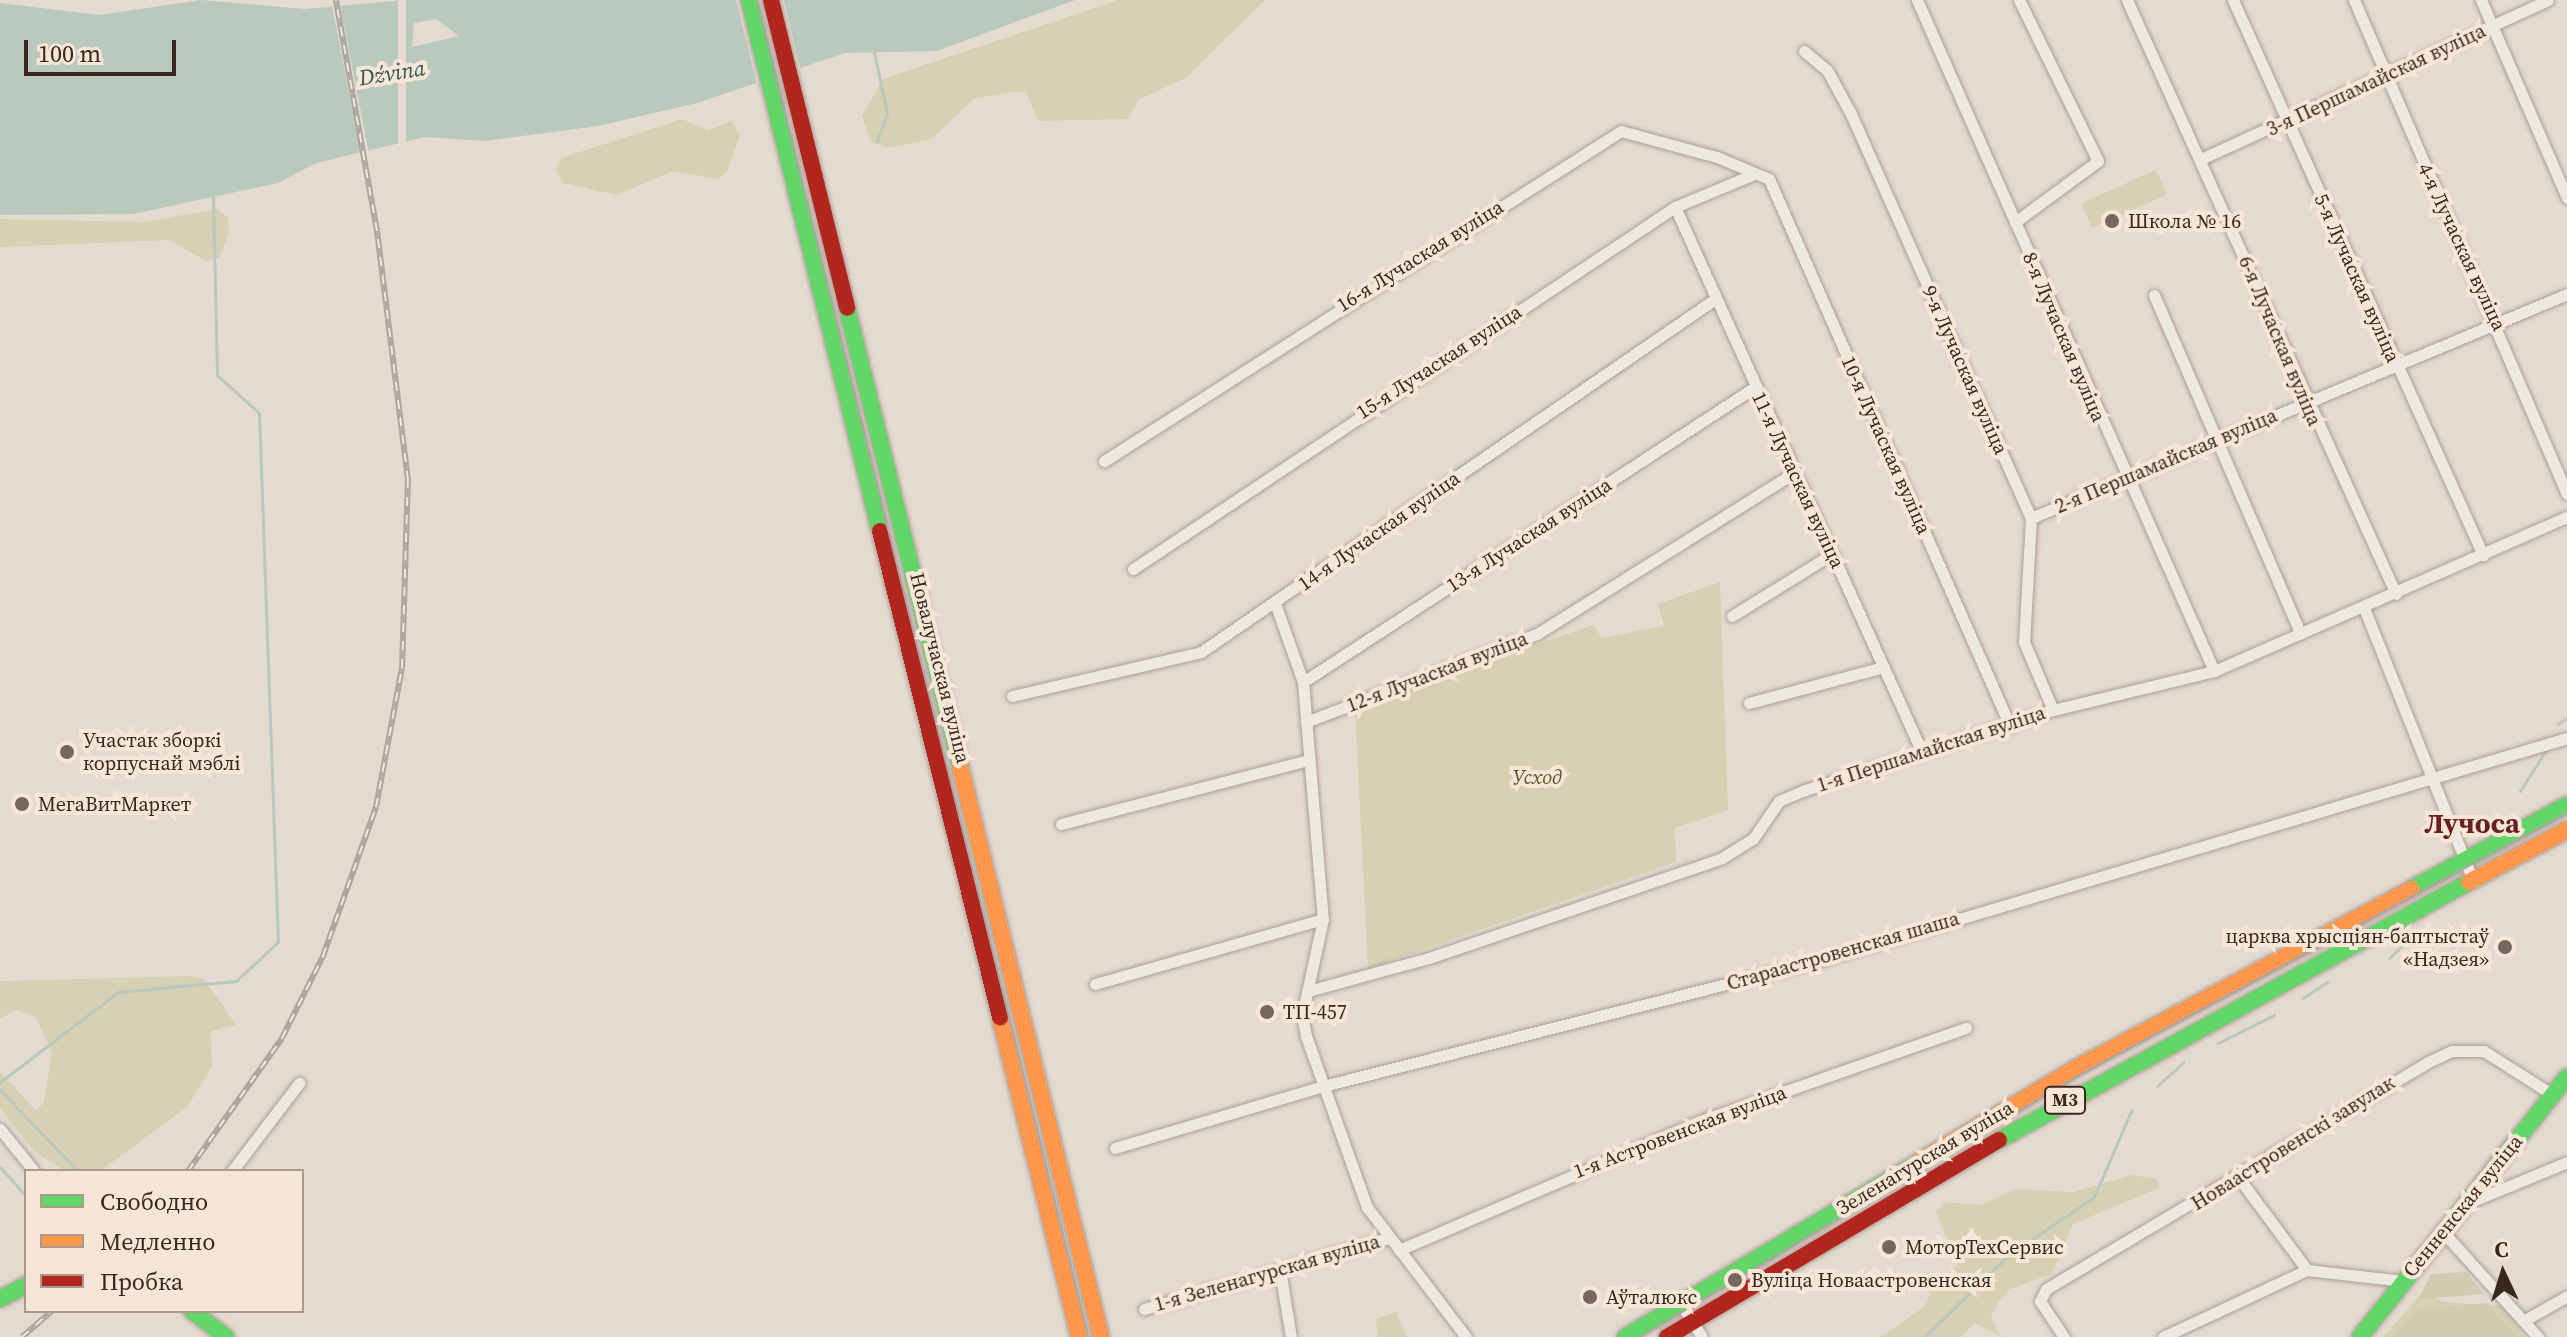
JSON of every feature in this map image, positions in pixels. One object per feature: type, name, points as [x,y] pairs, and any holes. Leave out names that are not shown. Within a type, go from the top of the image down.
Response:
[{"type":"main road","name":"Новалучаская вуліца","points":[[749,0],[850,395],[1079,1337]]},
{"type":"main road","name":"Новалучаская вуліца","points":[[771,0],[871,390],[1101,1337]]},
{"type":"main road","name":"Зеленагурская вуліца","points":[[1628,1336],[1912,1165],[2567,805]]},
{"type":"main road","name":"Зеленагурская вуліца","points":[[1667,1337],[1923,1183],[2567,830]]},
{"type":"main road","name":"Сенненская вуліца","points":[[2360,1337],[2567,1077]]},
{"type":"main road","points":[[0,1299],[24,1286]]},
{"type":"main road","points":[[195,1313],[226,1337]]},
{"type":"street","name":"8-я Лучаская вуліца","points":[[1917,0],[2123,478],[2214,671]]},
{"type":"street","points":[[2015,222],[2098,161],[2019,0]]},
{"type":"street","name":"6-я Лучаская вуліца","points":[[2127,0],[2203,158],[2305,403],[2396,594]]},
{"type":"street","name":"5-я Лучаская вуліца","points":[[2233,0],[2483,555]]},
{"type":"street","name":"4-я Лучаская вуліца","points":[[2354,0],[2388,74],[2436,198],[2498,325],[2567,494]]},
{"type":"street","points":[[2481,0],[2567,198]]},
{"type":"street","name":"3-я Першамайская вуліца","points":[[2203,158],[2548,0]]},
{"type":"street","name":"9-я Лучаская вуліца","points":[[1804,51],[1827,70],[1851,114],[2031,518],[2024,642],[2053,710]]},
{"type":"street","name":"16-я Лучаская вуліца","points":[[1104,461],[1621,131],[1755,174]]},
{"type":"street","name":"15-я Лучаская вуліца","points":[[1133,569],[1675,207],[1755,174]]},
{"type":"street","name":"10-я Лучаская вуліца","points":[[1755,174],[1769,179],[2010,726]]},
{"type":"street","name":"11-я Лучаская вуліца","points":[[1675,207],[1922,752]]},
{"type":"street","name":"2-я Першамайская вуліца","points":[[2031,518],[2567,294]]},
{"type":"street","points":[[2154,295],[2301,634]]},
{"type":"street","name":"14-я Лучаская вуліца","points":[[1012,696],[1201,652],[1715,299]]},
{"type":"street","name":"13-я Лучаская вуліца","points":[[1303,682],[1755,387]]},
{"type":"street","points":[[850,395],[871,390]]},
{"type":"street","name":"12-я Лучаская вуліца","points":[[1306,722],[1537,634],[1795,472]]},
{"type":"street","name":"1-я Першамайская вуліца","points":[[1308,991],[1429,958],[1722,858],[1753,839],[1779,801],[2053,710],[2214,671],[2567,517]]},
{"type":"street","points":[[1732,616],[1832,554]]},
{"type":"street","points":[[1275,603],[1303,682],[1323,919],[1302,1015],[1323,1086],[1367,1207],[1467,1336]]},
{"type":"street","points":[[2364,608],[2473,881]]},
{"type":"street","points":[[1749,703],[1883,667]]},
{"type":"street","name":"Стараастровенская шаша","points":[[1115,1148],[1323,1086],[1821,960],[2567,738]]},
{"type":"street","points":[[1061,824],[1308,760]]},
{"type":"street","points":[[1095,984],[1323,919]]},
{"type":"street","name":"1-я Астровенская вуліца","points":[[1399,1250],[1700,1121],[1966,1028]]},
{"type":"street","name":"Новаастровенскі завулак","points":[[2064,1337],[2040,1301],[2046,1289],[2452,1051],[2492,1054],[2553,1095]]},
{"type":"street","points":[[234,1169],[299,1083]]},
{"type":"street","points":[[0,1129],[32,1169]]},
{"type":"street","points":[[2464,1204],[2567,1162]]},
{"type":"street","points":[[1912,1165],[1923,1183]]},
{"type":"street","points":[[2238,1177],[2307,1270]]},
{"type":"street","points":[[2443,1232],[2538,1337]]},
{"type":"street","name":"1-я Зеленагурская вуліца","points":[[1144,1309],[1389,1238]]},
{"type":"street","points":[[1280,1270],[1291,1337]]},
{"type":"street","points":[[2163,1337],[2307,1270],[2403,1281]]},
{"type":"street","points":[[2525,1320],[2567,1296]]},
{"type":"street","points":[[1680,1303],[1702,1337]]},
{"type":"green space","points":[[1118,0],[1265,0],[1186,78],[1139,99],[1128,119],[1038,121],[1026,92],[1012,92],[973,99],[932,139],[889,148],[871,142],[862,116],[883,79]]},
{"type":"green space","points":[[682,119],[708,130],[732,121],[740,135],[727,172],[718,179],[673,171],[617,195],[563,183],[556,171],[561,158]]},
{"type":"green space","points":[[2156,170],[2167,195],[2092,228],[2081,203]]},
{"type":"green space","points":[[217,209],[228,217],[229,232],[220,257],[206,261],[169,240],[0,247],[0,219],[143,222]]},
{"type":"green space","name":"Усход","points":[[1720,582],[1728,810],[1675,828],[1676,862],[1368,969],[1355,708],[1593,625],[1602,638],[1664,626],[1658,604]]},
{"type":"green space","points":[[192,976],[204,979],[236,1025],[211,1031],[212,1067],[187,1107],[103,1169],[62,1169],[35,1152],[0,1108],[0,1071],[36,1111],[44,1102],[52,1053],[35,1016],[16,1010],[0,1019],[0,981]]},
{"type":"green space","points":[[2132,1175],[2157,1179],[2159,1188],[2073,1224],[2052,1274],[2010,1289],[1998,1303],[1991,1317],[2001,1337],[1975,1323],[1961,1337],[1881,1337],[1926,1305],[1932,1287],[1958,1265],[1936,1212],[1944,1202],[1981,1205],[2015,1189],[2073,1192]]},
{"type":"green space","points":[[2424,1291],[2443,1302],[2502,1306],[2525,1337],[2383,1337]]},
{"type":"green space","points":[[1396,1312],[1407,1337],[1378,1337],[1376,1319]]},
{"type":"shaded area","points":[[2466,1272],[2484,1294],[2418,1299],[2431,1274]]},
{"type":"shaded area","points":[[2487,1303],[2519,1337],[2392,1337],[2418,1309]]},
{"type":"water","name":"Dźvina","points":[[202,0],[305,9],[405,0],[1075,0],[937,51],[845,53],[697,103],[598,126],[485,141],[425,137],[316,163],[278,183],[133,214],[0,215],[0,3],[99,15]],"holes":[[[436,19],[459,36],[412,47],[414,23]]]},
{"type":"pier","points":[[339,0],[369,156],[361,158],[331,2]]},
{"type":"pier","points":[[398,0],[406,0],[406,143],[398,143]]},
{"type":"pier","points":[[736,0],[784,0],[801,72],[757,85]]},
{"type":"waterway","points":[[873,48],[887,113],[877,140]]},
{"type":"waterway","points":[[0,1082],[118,992],[236,981],[278,942],[259,413],[217,375],[213,196]]},
{"type":"waterway","points":[[2558,724],[2567,718]]},
{"type":"waterway","points":[[2520,791],[2546,750]]},
{"type":"waterway","points":[[2389,958],[2413,936]]},
{"type":"waterway","points":[[2303,998],[2327,982]]},
{"type":"waterway","points":[[2218,1043],[2274,1015]]},
{"type":"waterway","points":[[2157,1086],[2184,1062]]},
{"type":"waterway","points":[[0,1090],[76,1169]]},
{"type":"waterway","points":[[1924,1337],[2009,1255],[2094,1197],[2131,1111]]},
{"type":"waterway","points":[[0,1167],[24,1194]]},
{"type":"tram line","points":[[757,0],[1088,1337]]},
{"type":"tram line","points":[[1640,1337],[2081,1074],[2567,813]]},
{"type":"railway","points":[[189,1169],[282,1038],[323,956],[376,807],[402,668],[408,480],[377,231],[336,0]]},
{"type":"railway","points":[[22,1337],[50,1313]]},
{"type":"traffic: fast","points":[[749,0],[880,531]]},
{"type":"traffic: fast","points":[[847,308],[960,766]]},
{"type":"traffic: fast","points":[[2411,889],[2567,805]]},
{"type":"traffic: fast","points":[[1999,1140],[2469,882]]},
{"type":"traffic: fast","points":[[2360,1337],[2567,1077]]},
{"type":"traffic: fast","points":[[1625,1337],[1920,1161]]},
{"type":"traffic: fast","points":[[0,1299],[24,1286]]},
{"type":"traffic: fast","points":[[195,1313],[226,1337]]},
{"type":"traffic: slow","points":[[960,766],[1101,1337]]},
{"type":"traffic: slow","points":[[2469,882],[2567,830]]},
{"type":"traffic: slow","points":[[1920,1161],[2078,1067],[2411,889]]},
{"type":"traffic: slow","points":[[1000,1017],[1079,1337]]},
{"type":"traffic: jam","points":[[771,0],[847,308]]},
{"type":"traffic: jam","points":[[880,531],[1000,1017]]},
{"type":"traffic: jam","points":[[1667,1337],[1999,1140]]},
{"type":"place","name":"Школа № 16","points":[[2112,221]]},
{"type":"place","name":"Участак зборкі корпуснай мэблі","points":[[67,752]]},
{"type":"place","name":"МегаВитМаркет","points":[[22,804]]},
{"type":"place","name":"царква хрысціян-баптыстаў «Надзея»","points":[[2505,947]]},
{"type":"place","name":"ТП-457","points":[[1267,1012]]},
{"type":"place","name":"МоторТехСервис","points":[[1889,1247]]},
{"type":"place","name":"Вуліца Новаастровенская","points":[[1735,1280]]},
{"type":"place","name":"Аўталюкс","points":[[1590,1297]]},
{"type":"district","name":"Лучоса","points":[[2472,823]]}]
